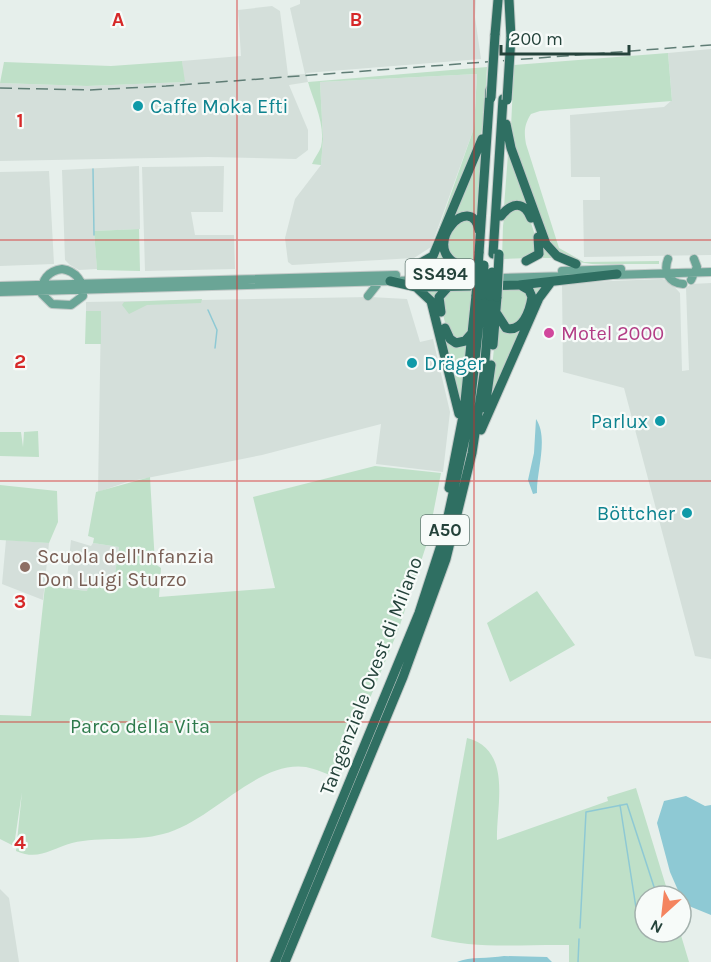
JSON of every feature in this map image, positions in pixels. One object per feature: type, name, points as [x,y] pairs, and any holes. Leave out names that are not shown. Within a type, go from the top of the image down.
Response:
[{"type":"highway","name":"Tangenziale Ovest di Milano","points":[[285,962],[424,623],[446,559],[465,488],[483,382],[488,297],[490,98],[498,0]]},
{"type":"highway","points":[[465,488],[475,463],[489,388],[489,254],[501,216],[506,124],[508,0]]},
{"type":"highway","points":[[480,235],[486,128],[490,98]]},
{"type":"highway","name":"Tangenziale Ovest di Milano","points":[[489,254],[505,99]]},
{"type":"highway","points":[[506,124],[510,146],[546,244],[557,256],[576,264]]},
{"type":"highway","points":[[417,262],[432,258],[486,128]]},
{"type":"highway","points":[[501,216],[512,205],[521,205],[528,210],[541,247],[536,257],[526,261]]},
{"type":"highway","points":[[455,263],[446,256],[443,246],[450,227],[457,218],[466,215],[473,219],[489,254]]},
{"type":"highway","points":[[390,281],[416,287],[519,285],[617,274]]},
{"type":"highway","points":[[482,430],[539,298],[551,282]]},
{"type":"highway","points":[[488,297],[501,325],[508,329],[518,328],[532,297],[528,289],[519,285]]},
{"type":"highway","points":[[416,287],[427,295],[435,309],[458,402],[456,455]]},
{"type":"highway","points":[[448,287],[440,294],[438,301],[448,337],[454,343],[462,343],[473,331]]},
{"type":"highway","name":"Tangenziale Ovest di Milano","points":[[275,962],[419,613],[443,539],[468,424],[488,297]]},
{"type":"highway","points":[[443,539],[445,507],[456,455],[473,331],[488,297]]},
{"type":"main road","name":"SS494","points":[[83,286],[173,287],[379,282],[617,274],[667,267]]},
{"type":"main road","name":"SS494","points":[[0,285],[83,286],[264,278],[667,267],[692,272],[711,272]]},
{"type":"main road","points":[[667,267],[675,282],[692,272]]},
{"type":"main road","name":"SS494","points":[[692,272],[711,267]]},
{"type":"main road","name":"SS494","points":[[42,287],[49,273],[62,269],[74,273],[83,286]]},
{"type":"main road","points":[[264,278],[298,271]]},
{"type":"main road","points":[[368,296],[379,282]]},
{"type":"main road","points":[[42,287],[47,302],[62,306],[79,302],[83,296],[83,286]]},
{"type":"main road","name":"SS494","points":[[0,292],[42,287]]},
{"type":"main road","points":[[152,295],[173,287]]},
{"type":"shaded area","points":[[300,0],[476,0],[475,17],[481,59],[306,73],[308,82],[289,85],[308,130],[308,150],[296,159],[208,157],[0,161],[0,83],[87,86],[184,82],[182,61],[241,56],[238,10],[272,6],[280,11],[288,75],[305,74],[290,8],[300,4]]},
{"type":"shaded area","points":[[711,49],[711,255],[584,257],[583,200],[600,200],[600,177],[571,177],[570,115],[664,107],[672,100],[668,53]]},
{"type":"shaded area","points":[[477,74],[474,128],[431,247],[414,258],[292,265],[288,262],[285,238],[295,199],[321,165],[323,139],[320,82]]},
{"type":"shaded area","points":[[139,166],[140,229],[94,231],[97,269],[79,270],[70,265],[65,260],[62,170]]},
{"type":"shaded area","points":[[224,166],[223,212],[191,212],[195,235],[234,235],[235,269],[145,271],[142,167]]},
{"type":"shaded area","points":[[49,171],[54,264],[0,266],[0,172]]},
{"type":"shaded area","points":[[662,279],[669,281],[680,293],[682,371],[689,370],[686,288],[691,284],[711,283],[711,659],[695,656],[624,388],[563,372],[562,283]]},
{"type":"shaded area","points":[[370,297],[407,299],[420,342],[433,339],[450,412],[443,472],[376,464],[381,424],[262,455],[127,482],[98,492],[101,311],[86,311],[86,302]]},
{"type":"shaded area","name":"Scuola dell'Infanzia Don Luigi Sturzo","points":[[6,540],[49,543],[43,600],[2,584]]},
{"type":"shaded area","points":[[71,540],[91,546],[93,543],[119,547],[113,588],[88,585],[87,591],[66,588]]},
{"type":"shaded area","points":[[0,889],[9,898],[19,962],[0,962]]},
{"type":"green space","points":[[668,53],[672,101],[540,111],[531,114],[527,122],[526,144],[559,248],[584,262],[659,261],[659,264],[592,264],[571,261],[551,248],[519,163],[511,127],[514,65]]},
{"type":"green space","points":[[182,61],[185,82],[87,86],[0,83],[4,62],[111,66]]},
{"type":"green space","points":[[487,67],[484,120],[479,143],[432,248],[474,128],[477,74],[320,82],[323,139],[321,165],[312,164],[321,147],[322,130],[308,82]]},
{"type":"green space","points":[[481,153],[478,220],[475,218],[449,226],[447,261],[432,261]]},
{"type":"green space","points":[[508,154],[554,258],[540,258],[542,245],[529,210],[504,207]]},
{"type":"green space","points":[[519,209],[530,220],[539,247],[529,258],[502,259],[504,218],[511,210]]},
{"type":"green space","points":[[460,220],[471,221],[477,233],[475,259],[457,260],[446,250],[452,227]]},
{"type":"green space","points":[[139,229],[140,271],[97,270],[94,231]]},
{"type":"green space","points":[[530,286],[543,287],[493,398],[489,396],[496,329],[515,333],[523,326]]},
{"type":"green space","points":[[473,287],[471,329],[463,341],[448,335],[440,302],[443,291]]},
{"type":"green space","points":[[500,288],[524,288],[530,301],[515,328],[500,320]]},
{"type":"green space","points":[[440,289],[437,306],[443,328],[457,347],[468,344],[461,406],[429,291]]},
{"type":"green space","points":[[202,299],[201,303],[147,305],[129,314],[122,305],[124,302]]},
{"type":"green space","points":[[86,311],[101,311],[101,344],[85,344]]},
{"type":"green space","points":[[38,431],[39,457],[0,456],[0,432],[21,432],[23,447],[24,432]]},
{"type":"green space","name":"Parco della Vita","points":[[375,466],[441,473],[428,540],[399,628],[337,778],[306,767],[288,767],[252,782],[181,828],[141,838],[83,841],[31,855],[16,851],[22,792],[14,846],[0,839],[0,715],[31,716],[45,586],[87,591],[88,585],[113,587],[119,547],[93,543],[94,538],[88,536],[96,492],[150,477],[155,564],[161,568],[159,597],[275,588],[253,497]]},
{"type":"green space","points":[[0,485],[57,491],[58,522],[49,543],[0,540]]},
{"type":"green space","points":[[537,591],[575,645],[510,682],[487,623]]},
{"type":"green space","points":[[467,738],[481,744],[491,754],[496,767],[499,781],[497,840],[608,801],[607,797],[636,788],[665,884],[633,884],[633,944],[684,944],[689,962],[569,962],[569,945],[482,945],[431,937]]},
{"type":"water","points":[[536,419],[540,427],[542,445],[537,493],[533,494],[528,480],[534,453]]},
{"type":"water","points":[[686,796],[705,806],[711,805],[711,915],[693,908],[693,884],[675,884],[670,872],[657,823],[664,801]]},
{"type":"water","points":[[504,956],[547,957],[552,962],[457,962]]},
{"type":"waterway","points":[[93,169],[94,235]]},
{"type":"waterway","points":[[208,310],[217,330],[215,348]]},
{"type":"waterway","points":[[580,928],[586,812],[627,804],[653,884]]},
{"type":"waterway","points":[[620,805],[633,888]]},
{"type":"waterway","points":[[578,962],[579,939]]},
{"type":"railway","points":[[0,88],[90,90],[166,86],[711,45]]},
{"type":"place","name":"Caffe Moka Efti","points":[[138,106]]},
{"type":"place","name":"Motel 2000","points":[[549,333]]},
{"type":"place","name":"Dräger","points":[[412,363]]},
{"type":"place","name":"Parlux","points":[[660,421]]},
{"type":"place","name":"Böttcher","points":[[687,513]]},
{"type":"place","name":"Scuola dell'Infanzia Don Luigi Sturzo","points":[[25,567]]}]
